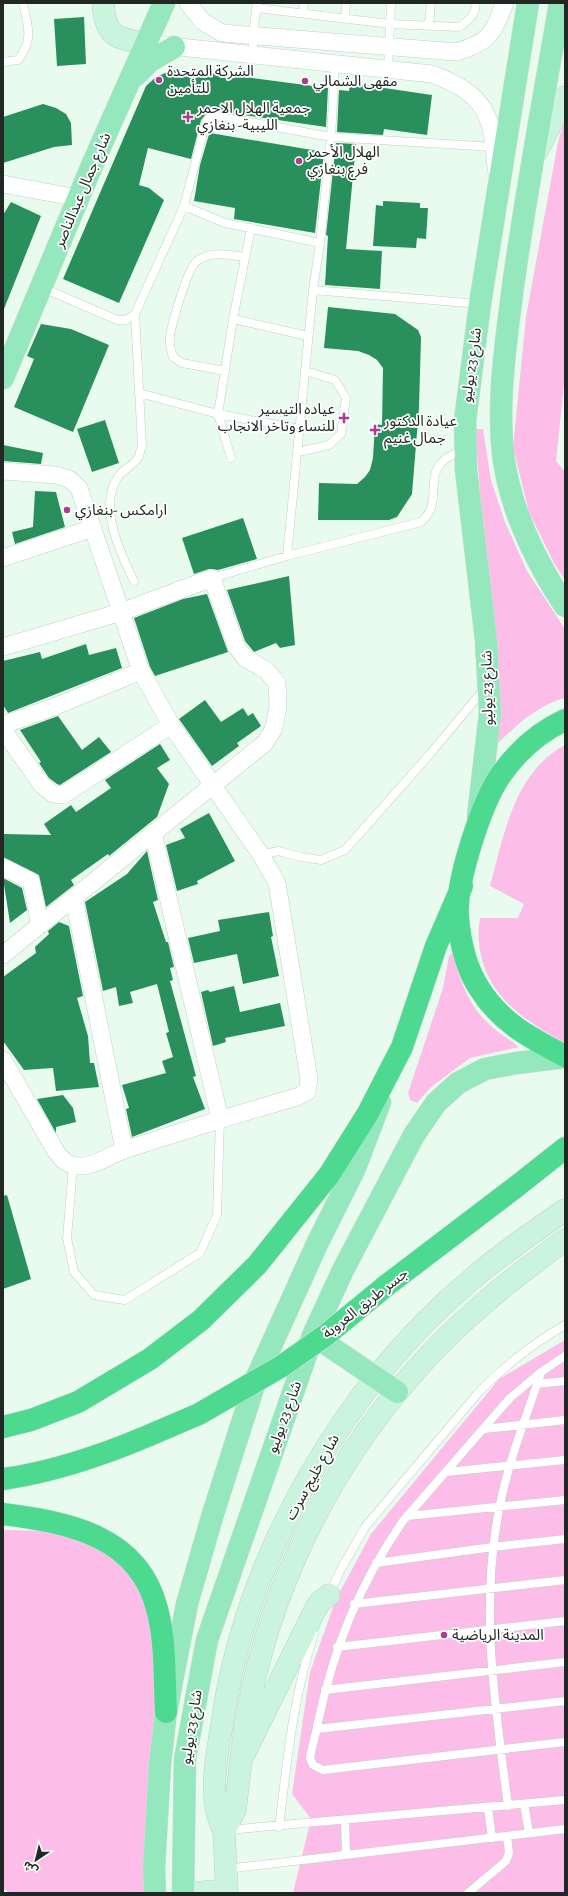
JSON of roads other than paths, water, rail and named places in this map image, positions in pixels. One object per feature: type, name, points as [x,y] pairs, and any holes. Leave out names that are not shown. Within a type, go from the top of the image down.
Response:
[{"type":"highway","points":[[565,720],[540,734],[503,772],[488,797],[468,855],[458,917],[465,954],[478,986],[497,1012],[508,1023],[522,1033],[565,1057]]},
{"type":"highway","points":[[3,1427],[31,1420],[78,1402],[150,1359],[201,1320],[257,1265],[328,1175],[349,1144],[387,1078],[402,1047],[436,946],[462,886]]},
{"type":"highway","name":"جسر طريق العروبة","points":[[3,1480],[36,1474],[111,1452],[199,1414],[282,1366],[326,1335],[387,1285],[518,1186],[565,1148]]},
{"type":"highway","points":[[3,1514],[52,1521],[88,1532],[113,1544],[134,1562],[148,1584],[157,1608],[162,1635],[166,1712]]},
{"type":"main road","points":[[103,3],[106,25],[110,32],[125,40],[147,44]]},
{"type":"main road","name":"شارع جمال عبدالناصر","points":[[3,378],[7,356],[40,286],[164,3]]},
{"type":"main road","name":"شارع 23 يوليو","points":[[477,826],[490,713],[486,640],[466,470],[465,420],[467,393],[480,304],[528,3]]},
{"type":"main road","name":"شارع 23 يوليو","points":[[560,3],[534,157],[507,334],[502,423],[504,460],[514,505],[546,578],[565,606]]},
{"type":"main road","points":[[129,81],[150,61],[174,46]]},
{"type":"main road","points":[[534,157],[565,97]]},
{"type":"main road","name":"شارع 23 يوليو","points":[[183,1893],[183,1808],[185,1759],[207,1640],[313,1335],[344,1268],[391,1177],[414,1135],[436,1103],[458,1083],[485,1069],[516,1063],[565,1057]]},
{"type":"main road","name":"شارع 23 يوليو","points":[[155,1893],[154,1868],[156,1809],[166,1712],[187,1604],[212,1517],[256,1379],[317,1244],[355,1168],[378,1110],[387,1078]]},
{"type":"main road","name":"شارع خليج سرت","points":[[224,1831],[217,1815],[215,1799],[217,1753],[227,1689],[241,1636],[269,1558],[288,1517],[334,1438],[377,1377],[425,1323],[470,1280],[512,1246],[565,1210]]},
{"type":"main road","name":"شارع خليج سرت","points":[[224,1831],[235,1810],[244,1732],[271,1622],[288,1576],[310,1527],[341,1472],[369,1428],[398,1392],[447,1337],[484,1302],[527,1267],[565,1240]]},
{"type":"main road","points":[[313,1335],[398,1392]]},
{"type":"main road","points":[[241,1760],[315,1610],[320,1602],[329,1595]]},
{"type":"main road","points":[[196,1893],[227,1892],[224,1831]]},
{"type":"street","points":[[188,3],[202,21],[222,33],[253,34],[456,52],[477,46],[487,37],[495,26],[505,3]]},
{"type":"street","points":[[147,44],[432,74],[456,83],[475,98],[488,116],[494,147],[497,199]]},
{"type":"street","points":[[3,184],[78,198]]},
{"type":"street","points":[[3,471],[56,475],[70,480],[79,488],[93,528],[112,557],[121,612],[141,672],[171,725],[261,856],[277,883],[309,1079],[306,1092],[297,1098],[220,1119],[124,1150],[84,1166],[73,1166],[62,1161],[3,1060]]},
{"type":"street","points":[[3,558],[93,528]]},
{"type":"street","points":[[3,647],[121,612],[212,578],[236,646],[245,658],[266,670],[277,683],[278,706],[274,728],[265,743],[3,955]]},
{"type":"street","points":[[3,725],[51,708],[141,672]]},
{"type":"street","points":[[3,730],[42,784],[53,794],[63,794],[171,725]]},
{"type":"street","points":[[153,833],[220,1119]]},
{"type":"street","points":[[3,867],[31,881],[40,926]]},
{"type":"street","points":[[74,898],[124,1150]]},
{"type":"lane","points":[[3,62],[18,60],[26,49],[30,35],[23,3]]},
{"type":"lane","points":[[303,13],[304,3]]},
{"type":"lane","points":[[345,18],[346,3]]},
{"type":"lane","points":[[388,69],[391,3]]},
{"type":"lane","points":[[429,26],[431,3]]},
{"type":"lane","points":[[253,55],[253,34],[257,5],[303,13],[390,24],[459,26],[468,21],[476,10],[476,3]]},
{"type":"lane","points":[[287,556],[308,336],[320,243],[331,137],[335,63]]},
{"type":"lane","points":[[134,581],[112,557],[109,506],[111,491],[118,476],[138,458],[142,446],[135,314],[184,206],[206,122],[211,115],[331,137],[494,147]]},
{"type":"lane","points":[[184,206],[225,223],[320,243]]},
{"type":"lane","points":[[231,458],[218,414],[233,319],[251,228]]},
{"type":"lane","points":[[225,370],[182,364],[173,358],[170,336],[189,272],[196,261],[218,253],[245,257]]},
{"type":"lane","points":[[40,286],[117,320],[126,320],[135,314]]},
{"type":"lane","points":[[313,290],[480,304]]},
{"type":"lane","points":[[233,319],[308,336]]},
{"type":"lane","points":[[298,452],[329,445],[341,434],[346,398],[335,380],[305,371]]},
{"type":"lane","points":[[139,393],[218,414],[300,429]]},
{"type":"lane","points":[[212,578],[287,556],[421,522],[429,516],[433,506],[434,479],[440,464],[446,458],[466,448]]},
{"type":"lane","points":[[261,856],[278,851],[302,858],[321,860],[345,850],[430,754],[489,683]]},
{"type":"lane","points":[[73,1166],[67,1238],[74,1272],[94,1295],[126,1300],[200,1253],[217,1215],[220,1119]]},
{"type":"lane","points":[[279,1827],[290,1731],[296,1695],[305,1660],[329,1595],[340,1571],[366,1527],[478,1394],[498,1373],[526,1350],[565,1325]]},
{"type":"lane","points":[[565,1356],[541,1372],[510,1398],[407,1516],[376,1563],[354,1604],[337,1647],[325,1690],[310,1758],[313,1765],[324,1770],[565,1742]]},
{"type":"lane","points":[[508,1806],[491,1670],[489,1589],[493,1547],[509,1466],[541,1372]]},
{"type":"lane","points":[[537,1384],[565,1381]]},
{"type":"lane","points":[[484,1429],[565,1420]]},
{"type":"lane","points":[[446,1472],[565,1460]]},
{"type":"lane","points":[[407,1516],[565,1500]]},
{"type":"lane","points":[[376,1563],[565,1539]]},
{"type":"lane","points":[[354,1604],[565,1580]]},
{"type":"lane","points":[[337,1647],[565,1621]]},
{"type":"lane","points":[[325,1690],[565,1662]]},
{"type":"lane","points":[[317,1729],[565,1701]]},
{"type":"lane","points":[[224,1831],[565,1800]]},
{"type":"lane","points":[[524,1804],[529,1833]]},
{"type":"lane","points":[[488,1808],[492,1838]]},
{"type":"lane","points":[[345,1821],[346,1856]]},
{"type":"lane","points":[[226,1869],[565,1829]]},
{"type":"lane","points":[[468,1893],[506,1861],[509,1853],[507,1836]]},
{"type":"place","name":"الشركة المتحدة للتأمين","points":[[159,80]]},
{"type":"place","name":"مقهى الشمالي","points":[[305,81]]},
{"type":"place","name":"جمعية الهلال الاحمر الليبية- بنغازي","points":[[188,117]]},
{"type":"place","name":"الهلال الأحمر فرع بنغازي","points":[[299,161]]},
{"type":"place","name":"عياده التيسير للنساء وتاخر الانجاب","points":[[344,418]]},
{"type":"place","name":"عيادة الدكتور جمال غنيم","points":[[375,430]]},
{"type":"place","name":"ارامكس -بنغازي","points":[[67,510]]},
{"type":"place","name":"المدينة الرياضية","points":[[444,1635]]}]
